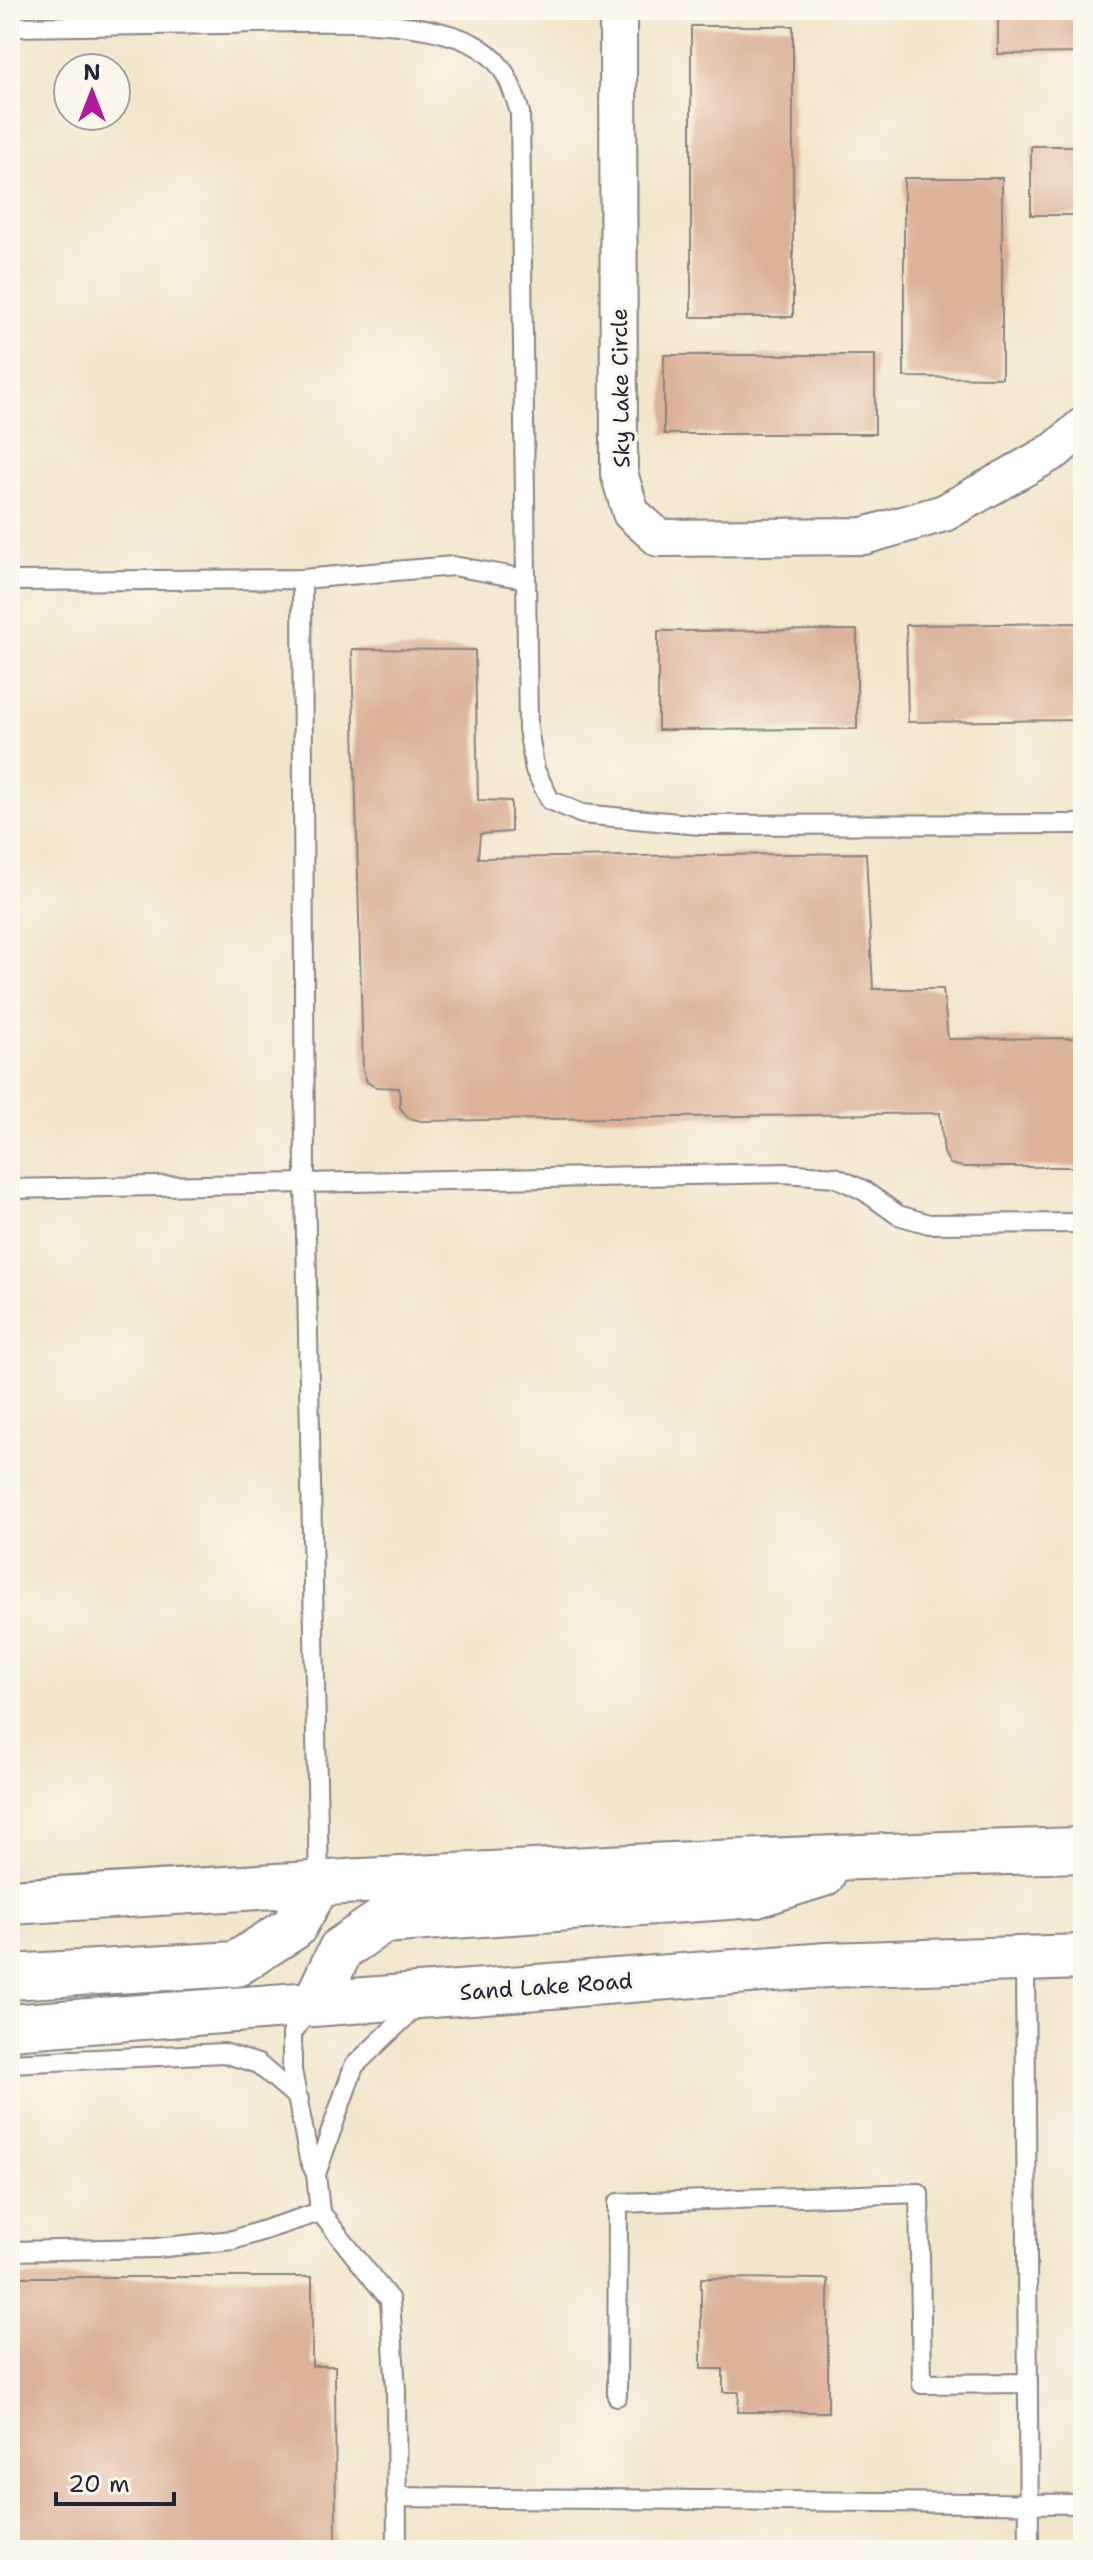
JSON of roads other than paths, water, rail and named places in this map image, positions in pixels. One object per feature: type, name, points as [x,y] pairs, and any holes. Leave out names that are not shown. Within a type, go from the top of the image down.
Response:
[{"type":"main road","points":[[10,1902],[883,1855],[1083,1850]]},
{"type":"main road","points":[[315,2003],[341,1949],[382,1921],[756,1895],[883,1855]]},
{"type":"main road","points":[[10,1977],[236,1964],[294,1927],[319,1883]]},
{"type":"main road","name":"Sand Lake Road","points":[[10,2027],[827,1965],[1083,1957]]},
{"type":"street","name":"Sky Lake Circle","points":[[618,10],[619,473],[631,513],[650,530],[659,538],[864,536],[944,513],[1056,450],[1083,426]]},
{"type":"lane","points":[[10,27],[346,22],[407,27],[447,35],[480,48],[508,75],[520,113],[528,729],[535,770],[550,800],[582,814],[700,825],[1083,824]]},
{"type":"lane","points":[[10,581],[302,579],[453,566],[526,579]]},
{"type":"lane","points":[[302,579],[305,1184],[319,1883]]},
{"type":"lane","points":[[10,1189],[785,1173],[835,1177],[863,1190],[898,1215],[929,1224],[1083,1223]]},
{"type":"lane","points":[[1025,1959],[1029,2550]]},
{"type":"lane","points":[[316,2174],[354,2066],[429,1995]]},
{"type":"lane","points":[[315,2003],[292,2034],[292,2070],[309,2159],[316,2174],[320,2212],[390,2300],[396,2390],[397,2550]]},
{"type":"lane","points":[[10,2063],[224,2053],[258,2064],[299,2099]]},
{"type":"lane","points":[[617,2396],[618,2203],[887,2194],[919,2193],[922,2384],[1028,2383]]},
{"type":"lane","points":[[10,2251],[156,2248],[233,2240],[320,2212]]},
{"type":"lane","points":[[396,2497],[1083,2504]]}]
